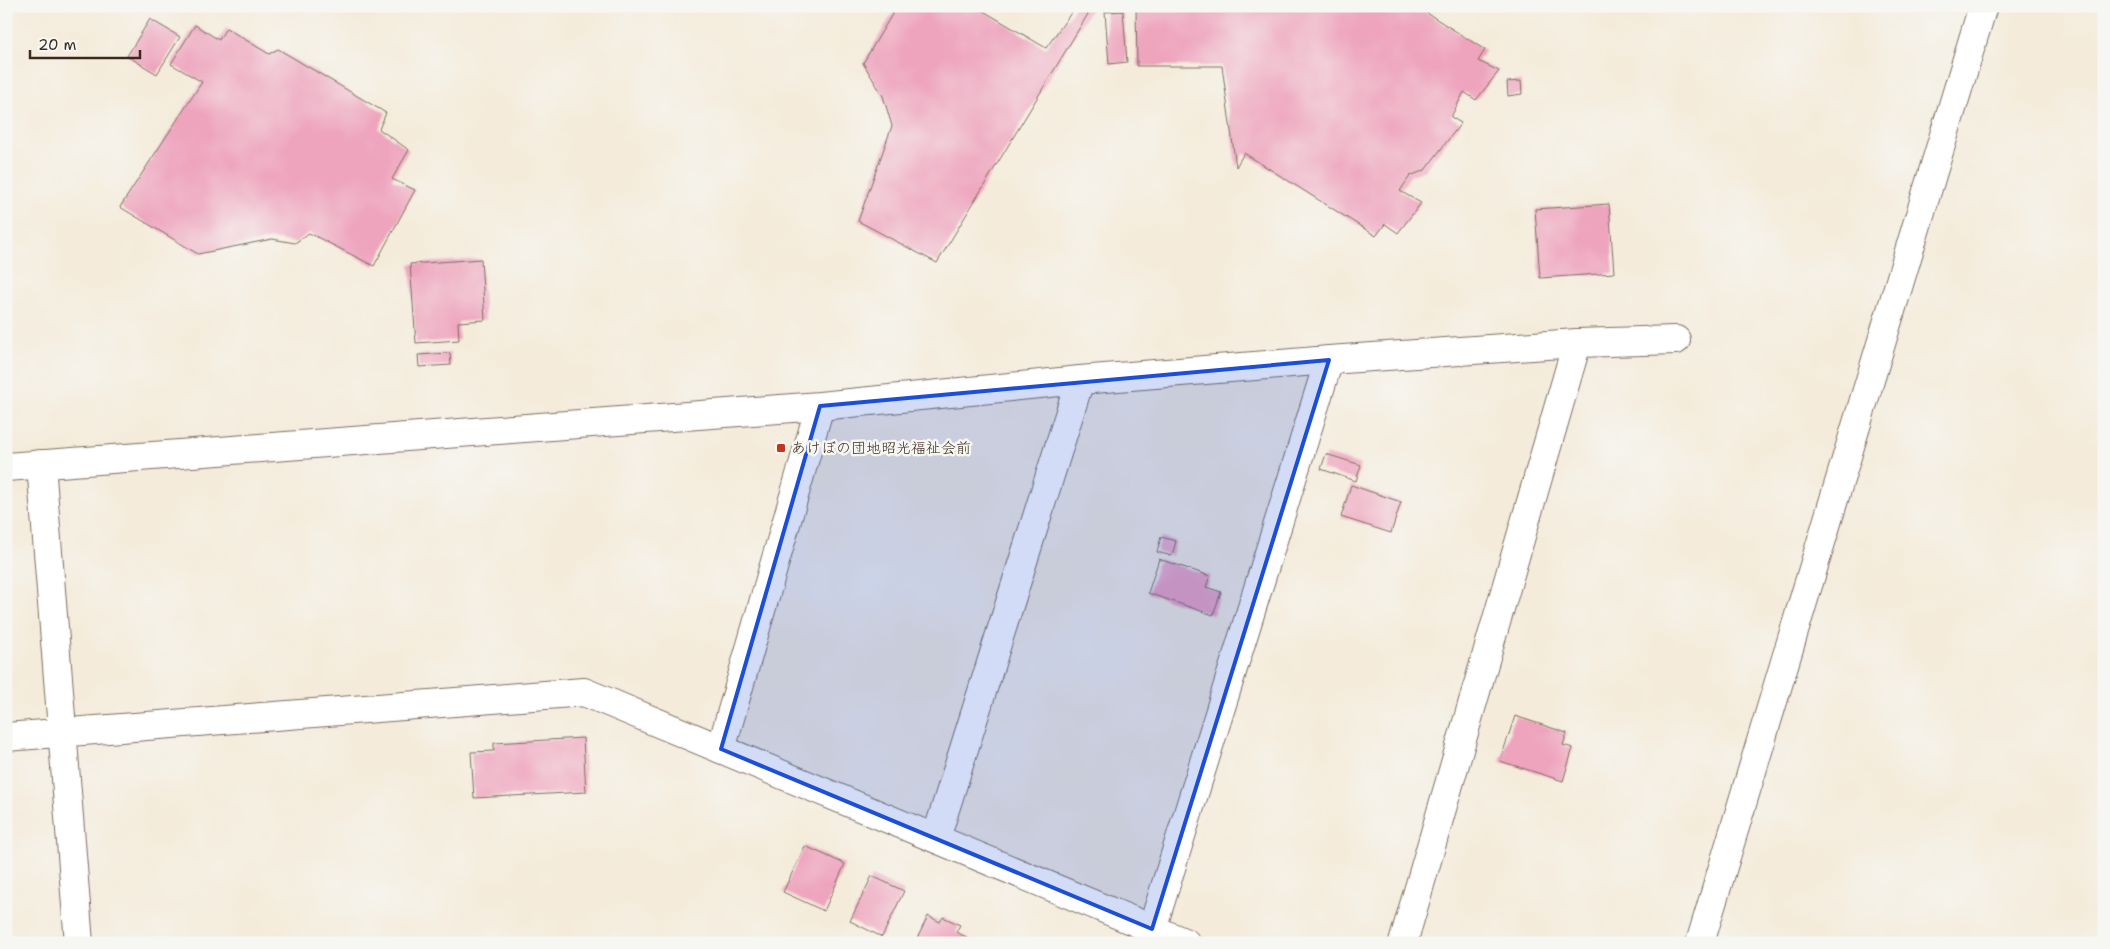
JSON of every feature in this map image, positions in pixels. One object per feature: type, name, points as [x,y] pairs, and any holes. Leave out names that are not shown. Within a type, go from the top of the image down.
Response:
[{"type":"street","points":[[1700,943],[1983,6]]},
{"type":"street","points":[[6,467],[820,406],[1080,380],[1328,360],[1577,343],[1676,340]]},
{"type":"street","points":[[1403,943],[1577,343]]},
{"type":"street","points":[[1152,929],[1328,360]]},
{"type":"street","points":[[936,838],[1080,380]]},
{"type":"street","points":[[721,749],[820,406]]},
{"type":"street","points":[[41,464],[80,943]]},
{"type":"street","points":[[6,737],[584,692],[1186,943]]},
{"type":"highlighted area","points":[[1329,360],[1152,929],[721,749],[820,406]]},
{"type":"building","points":[[897,6],[975,6],[1046,48],[1076,6],[1100,6],[1091,9],[937,263],[858,221],[892,126],[883,96],[863,63]]},
{"type":"building","points":[[1136,6],[1416,6],[1485,50],[1478,61],[1499,71],[1476,100],[1464,92],[1451,117],[1461,123],[1425,170],[1410,176],[1400,191],[1421,203],[1398,233],[1385,224],[1376,236],[1244,153],[1236,167],[1222,66],[1137,66]]},
{"type":"building","points":[[1123,11],[1127,62],[1109,64],[1105,12]]},
{"type":"building","points":[[150,19],[180,37],[157,74],[127,56]]},
{"type":"building","points":[[195,25],[219,40],[226,28],[269,54],[278,49],[386,113],[379,129],[409,150],[392,179],[415,190],[374,266],[309,233],[295,243],[272,239],[198,254],[120,207],[202,82],[171,64]]},
{"type":"building","points":[[1521,81],[1522,94],[1508,96],[1507,82]]},
{"type":"building","points":[[1609,204],[1614,273],[1540,278],[1535,209]]},
{"type":"building","points":[[481,259],[485,320],[458,322],[459,340],[416,343],[410,264]]},
{"type":"building","points":[[450,353],[451,365],[419,367],[418,355]]},
{"type":"building","points":[[1326,454],[1361,465],[1356,481],[1321,469]]},
{"type":"building","points":[[1351,485],[1401,502],[1391,533],[1341,517]]},
{"type":"building","points":[[1161,537],[1176,541],[1172,556],[1157,552]]},
{"type":"building","points":[[1159,559],[1210,576],[1206,587],[1221,592],[1213,615],[1148,593]]},
{"type":"building","points":[[1515,716],[1567,733],[1563,745],[1573,748],[1563,781],[1500,761]]},
{"type":"building","points":[[583,738],[586,792],[474,798],[471,752],[494,751],[494,743]]},
{"type":"building","points":[[805,846],[845,864],[824,911],[783,892]]},
{"type":"building","points":[[872,876],[904,891],[882,937],[850,921]]},
{"type":"building","points":[[928,916],[940,922],[943,917],[960,925],[956,932],[968,938],[966,943],[915,943]]},
{"type":"place","name":"あけぼの団地昭光福祉会前","points":[[781,448]]}]
